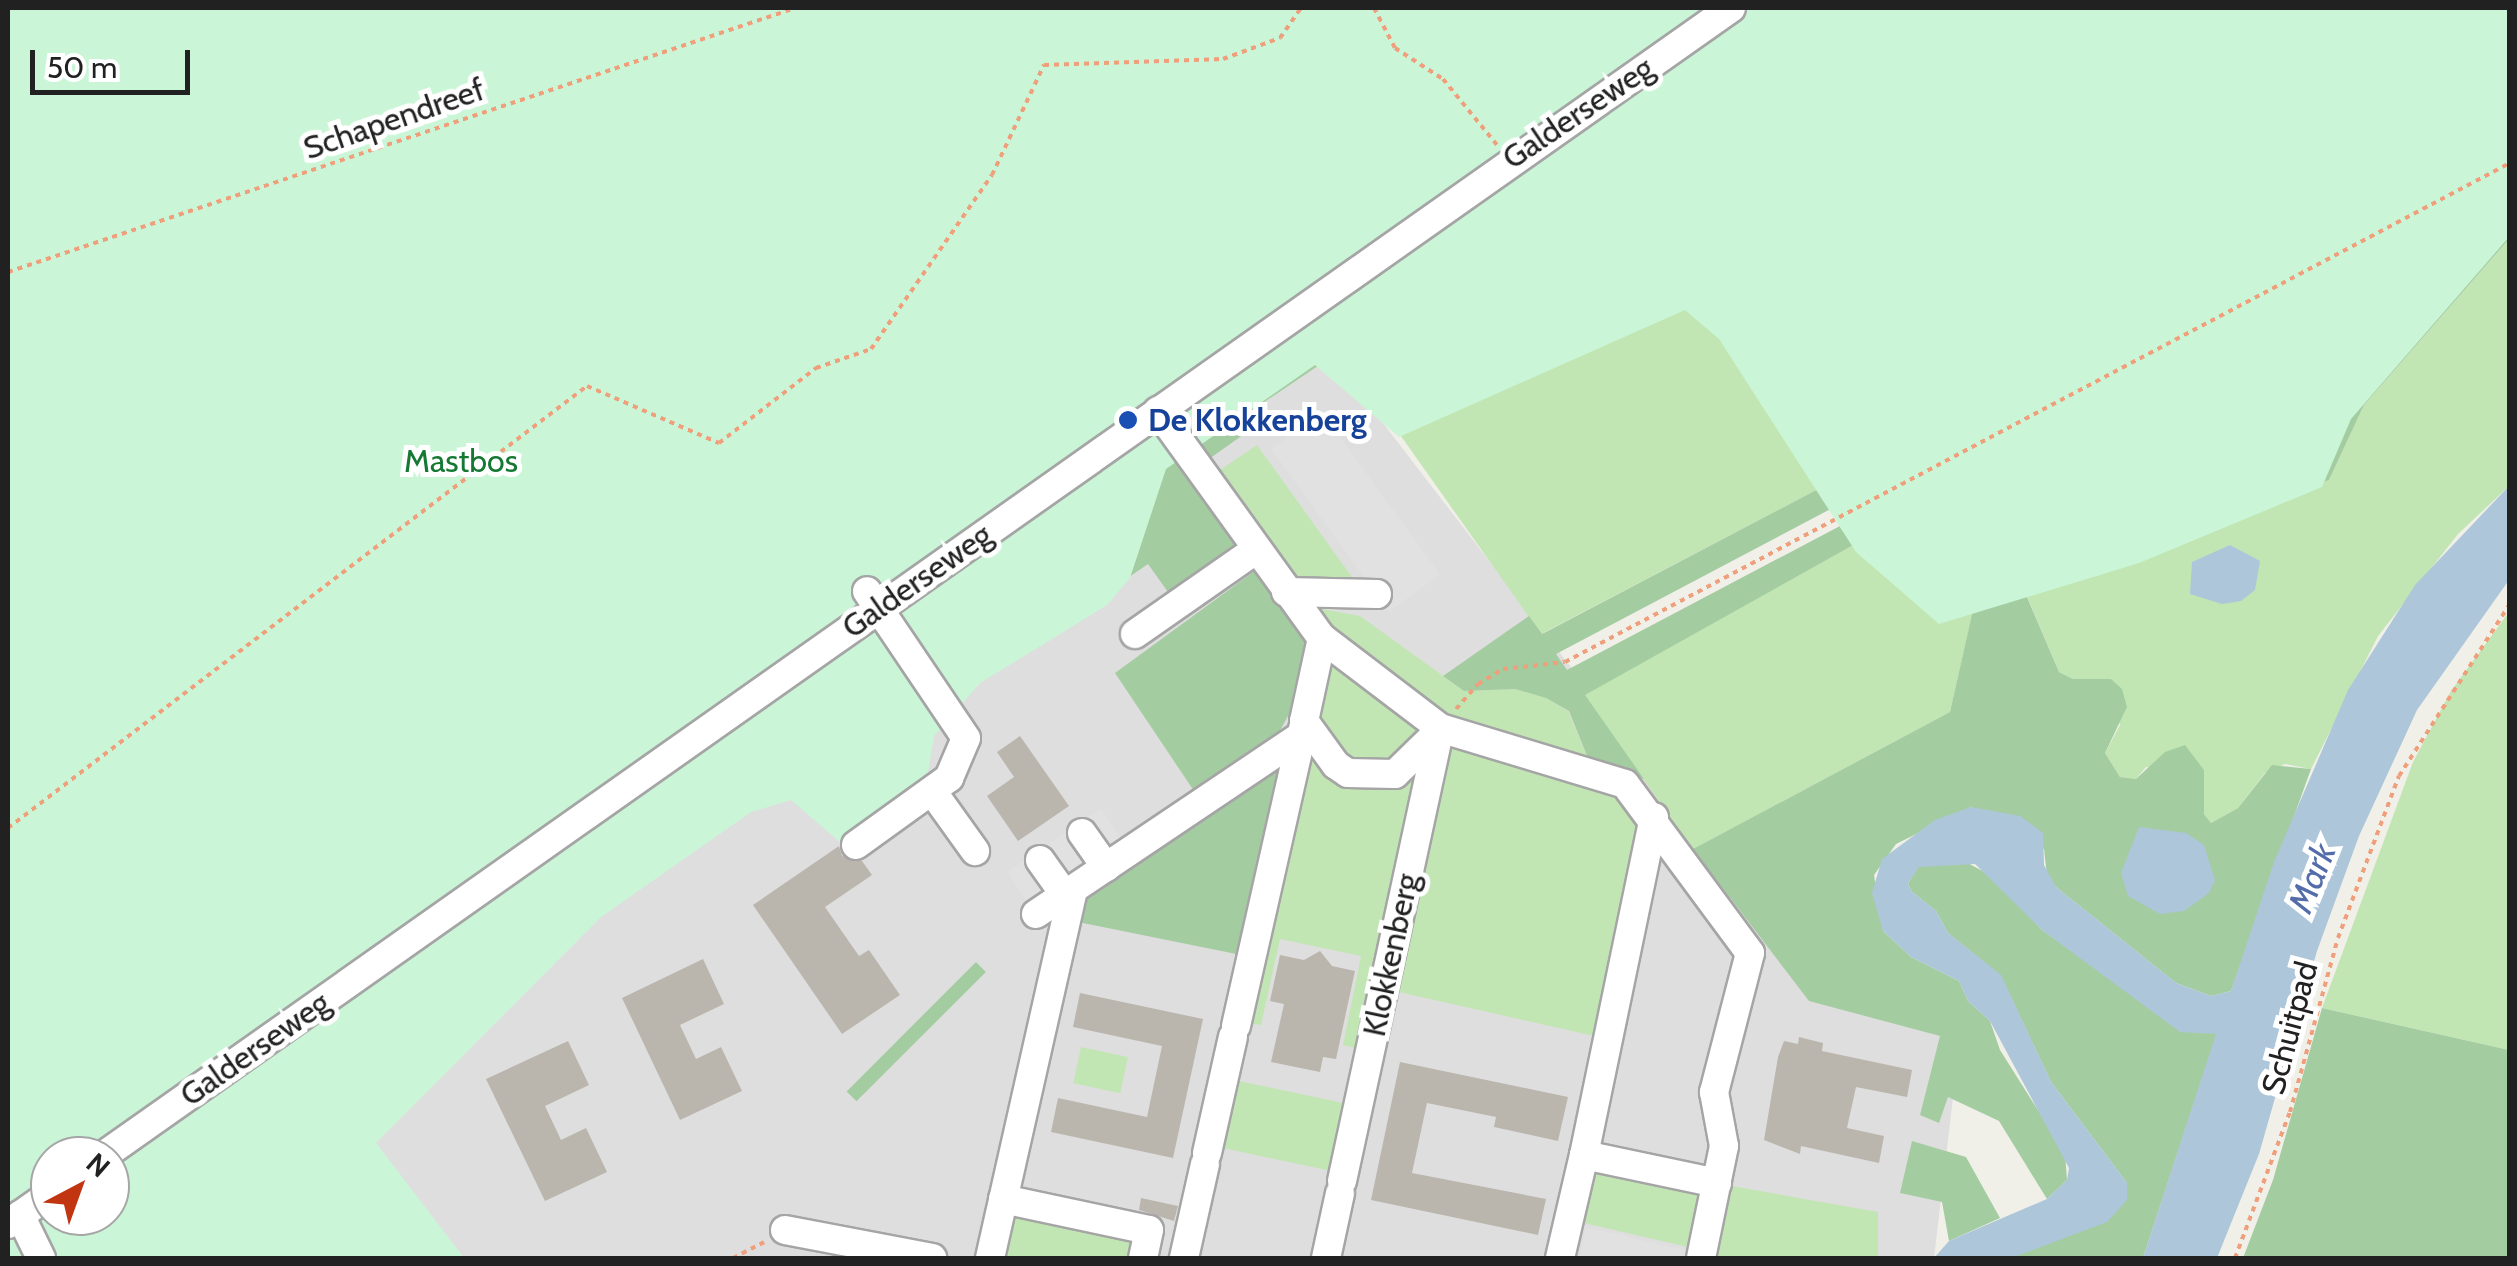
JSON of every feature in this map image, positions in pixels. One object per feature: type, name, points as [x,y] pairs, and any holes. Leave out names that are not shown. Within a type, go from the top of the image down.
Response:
[{"type":"street","name":"Galderseweg","points":[[130,1137],[872,600],[1158,411],[1730,8]]},
{"type":"street","points":[[1158,411],[1254,551],[1322,638],[1440,728],[1625,784],[1654,816],[1750,953],[1714,1092],[1724,1146],[1701,1258]]},
{"type":"street","points":[[1136,634],[1254,551]]},
{"type":"street","points":[[1286,592],[1377,594]]},
{"type":"street","points":[[856,844],[949,778],[966,738],[872,600]]},
{"type":"street","points":[[1184,1258],[1322,638]]},
{"type":"street","points":[[1303,728],[1336,765],[1366,775],[1395,774],[1440,728]]},
{"type":"street","points":[[1036,914],[1303,728]]},
{"type":"street","name":"Klokkenberg","points":[[1326,1258],[1440,728]]},
{"type":"street","points":[[932,790],[974,851]]},
{"type":"street","points":[[1567,1254],[1654,816]]},
{"type":"street","points":[[1082,833],[1106,867]]},
{"type":"street","points":[[1040,860],[1069,892]]},
{"type":"street","points":[[990,1258],[1069,892]]},
{"type":"street","points":[[1584,1154],[1717,1183]]},
{"type":"street","points":[[1003,1199],[1148,1230],[1143,1258]]},
{"type":"street","points":[[14,1220],[40,1258]]},
{"type":"street","points":[[785,1230],[932,1258]]},
{"type":"path","name":"Schapendreef","points":[[8,272],[795,8]]},
{"type":"path","points":[[8,828],[587,386],[719,443],[816,368],[870,349],[992,175],[1044,65],[1223,59],[1280,38],[1302,8]]},
{"type":"path","points":[[1374,8],[1395,48],[1443,78],[1508,161]]},
{"type":"path","points":[[1440,728],[1478,684],[1503,670],[1564,662],[2510,163]]},
{"type":"path","name":"Schuitpad","points":[[2235,1258],[2290,1112],[2338,938],[2399,776],[2510,604]]},
{"type":"path","points":[[733,1258],[785,1230]]},
{"type":"shaded area","points":[[1329,353],[1821,992],[1962,1022],[1934,1258],[392,1258],[322,1104],[1176,459]]},
{"type":"shaded area","points":[[1322,412],[1440,575],[1389,612],[1271,449]]},
{"type":"shaded area","points":[[1101,809],[1124,844],[1031,907],[1007,872]]},
{"type":"shaded area","points":[[1586,1227],[1692,1252],[1690,1258],[1579,1258]]},
{"type":"green space","name":"Mastbos","points":[[8,8],[2509,8],[2509,237],[2351,419],[2322,487],[2139,563],[1939,624],[1856,552],[1719,339],[1685,310],[1399,437],[1315,365],[1166,469],[1130,578],[1107,605],[980,683],[934,736],[927,778],[841,843],[791,800],[751,812],[601,917],[376,1143],[464,1258],[8,1258]]},
{"type":"green space","points":[[1753,8],[2461,176],[1556,654],[1567,670],[2509,173],[2509,239],[2364,405],[2329,480],[2024,590],[2059,672],[2073,679],[2111,679],[2122,689],[2127,707],[2105,753],[2120,777],[2136,779],[2165,752],[2185,745],[2204,770],[2204,814],[2211,823],[2238,808],[2272,765],[2311,769],[2231,991],[2211,996],[2176,983],[2056,887],[2047,876],[2044,849],[1971,807],[1896,844],[1874,875],[1883,931],[1911,957],[1959,981],[1968,1001],[1990,1021],[2000,1050],[2065,1153],[2067,1180],[2047,1199],[1999,1121],[1948,1097],[1939,1123],[1920,1115],[1940,1036],[1809,1001],[1693,849],[1950,712],[2007,459],[1585,695],[1644,779],[1590,763],[1569,711],[1546,698],[1515,689],[1464,691],[1443,676],[1529,616],[1542,634],[1822,487],[1712,282],[1340,351],[1239,419],[1247,432],[1209,459],[1176,414]]},
{"type":"green space","points":[[2509,239],[2509,486],[2458,534],[2378,636],[2311,769],[2285,764],[2265,773],[2238,808],[2211,823],[2204,814],[2204,770],[2146,767],[2136,779],[2120,777],[2105,753],[2120,725],[2111,679],[2073,679],[2059,672],[2024,589],[2329,480],[2364,405]]},
{"type":"green space","points":[[1712,282],[1822,487],[1541,634],[1396,429]]},
{"type":"green space","points":[[1157,428],[1244,552],[1173,599],[1148,564],[952,699]]},
{"type":"green space","points":[[1257,445],[1354,580],[1293,578],[1217,472]]},
{"type":"green space","points":[[2008,458],[1950,712],[1693,849],[1584,695]]},
{"type":"green space","points":[[1256,570],[1306,638],[1302,690],[1276,738],[1196,794],[1115,673]]},
{"type":"green space","points":[[1312,607],[1360,616],[1464,691],[1515,689],[1546,698],[1568,711],[1590,763],[1455,724],[1334,632]]},
{"type":"green space","points":[[2509,612],[2509,1050],[2322,1008],[2413,762],[2451,691]]},
{"type":"green space","points":[[1323,657],[1425,734],[1385,766],[1341,760],[1311,715]]},
{"type":"green space","points":[[1306,737],[1317,758],[1419,766],[1363,1050],[1343,1045],[1361,956],[1280,939],[1261,1025],[1246,1023]]},
{"type":"green space","points":[[1449,741],[1600,785],[1631,808],[1645,832],[1603,1038],[1390,990]]},
{"type":"green space","points":[[1279,762],[1241,955],[1073,921],[1080,896]]},
{"type":"green space","points":[[1962,860],[1990,875],[2042,930],[2182,1029],[2217,1033],[2143,1258],[2011,1258],[2127,1183],[2051,1082],[2001,976],[1948,933],[1936,911],[1911,891],[1908,883],[1919,866]]},
{"type":"green space","points":[[976,962],[986,972],[856,1101],[847,1091]]},
{"type":"green space","points":[[2322,1008],[2509,1050],[2509,1258],[2243,1258],[2273,1180]]},
{"type":"green space","points":[[1081,1047],[1128,1057],[1120,1093],[1073,1083]]},
{"type":"green space","points":[[1230,1079],[1351,1105],[1337,1172],[1216,1146]]},
{"type":"green space","points":[[1912,1141],[1966,1157],[2000,1218],[1949,1241],[1942,1202],[1900,1193]]},
{"type":"green space","points":[[1591,1162],[1705,1188],[1691,1248],[1577,1221]]},
{"type":"green space","points":[[1726,1185],[1878,1212],[1878,1258],[1710,1258]]},
{"type":"green space","points":[[1010,1211],[1141,1239],[1137,1258],[999,1258]]},
{"type":"water","name":"Mark","points":[[2509,486],[2509,580],[2417,710],[2359,836],[2317,951],[2259,1154],[2217,1258],[2143,1258],[2216,1034],[2180,1032],[2042,930],[1975,864],[1919,867],[1908,883],[1911,891],[1936,911],[1948,933],[2001,975],[2051,1082],[2127,1183],[2127,1200],[2107,1222],[2011,1258],[1934,1258],[1949,1241],[2047,1199],[2067,1180],[2069,1168],[1990,1021],[1968,1001],[1959,981],[1911,957],[1883,931],[1872,893],[1882,859],[1935,820],[1971,807],[2020,816],[2043,833],[2044,865],[2056,887],[2176,983],[2211,996],[2231,991],[2274,862],[2348,690],[2415,585]]},
{"type":"water","points":[[2230,545],[2260,561],[2255,590],[2241,601],[2222,604],[2190,594],[2192,562]]},
{"type":"water","points":[[2139,827],[2186,833],[2204,845],[2215,880],[2209,893],[2184,911],[2160,914],[2128,896],[2121,873]]},
{"type":"building","points":[[1020,736],[1069,806],[1018,841],[987,796],[1014,777],[997,752]]},
{"type":"building","points":[[839,846],[842,856],[862,861],[872,875],[825,907],[859,956],[869,950],[900,995],[842,1034],[753,905]]},
{"type":"building","points":[[1320,951],[1332,966],[1355,971],[1336,1059],[1323,1057],[1320,1072],[1271,1062],[1284,1004],[1270,1001],[1280,955],[1304,960]]},
{"type":"building","points":[[703,959],[724,1004],[680,1025],[696,1059],[721,1047],[742,1091],[680,1120],[622,998]]},
{"type":"building","points":[[1080,993],[1203,1019],[1173,1158],[1051,1132],[1058,1098],[1147,1117],[1162,1046],[1073,1027]]},
{"type":"building","points":[[1799,1037],[1823,1043],[1822,1051],[1912,1070],[1907,1097],[1856,1087],[1847,1128],[1884,1136],[1879,1163],[1801,1146],[1800,1154],[1764,1140],[1778,1057],[1784,1041],[1798,1044]]},
{"type":"building","points":[[568,1041],[589,1085],[545,1106],[561,1140],[586,1128],[607,1172],[545,1201],[486,1079]]},
{"type":"building","points":[[1400,1062],[1568,1097],[1558,1141],[1494,1127],[1496,1117],[1427,1103],[1412,1173],[1546,1199],[1538,1235],[1371,1200]]},
{"type":"building","points":[[1141,1198],[1178,1206],[1174,1221],[1139,1210]]},
{"type":"place","name":"De Klokkenberg","points":[[1128,420]]}]
